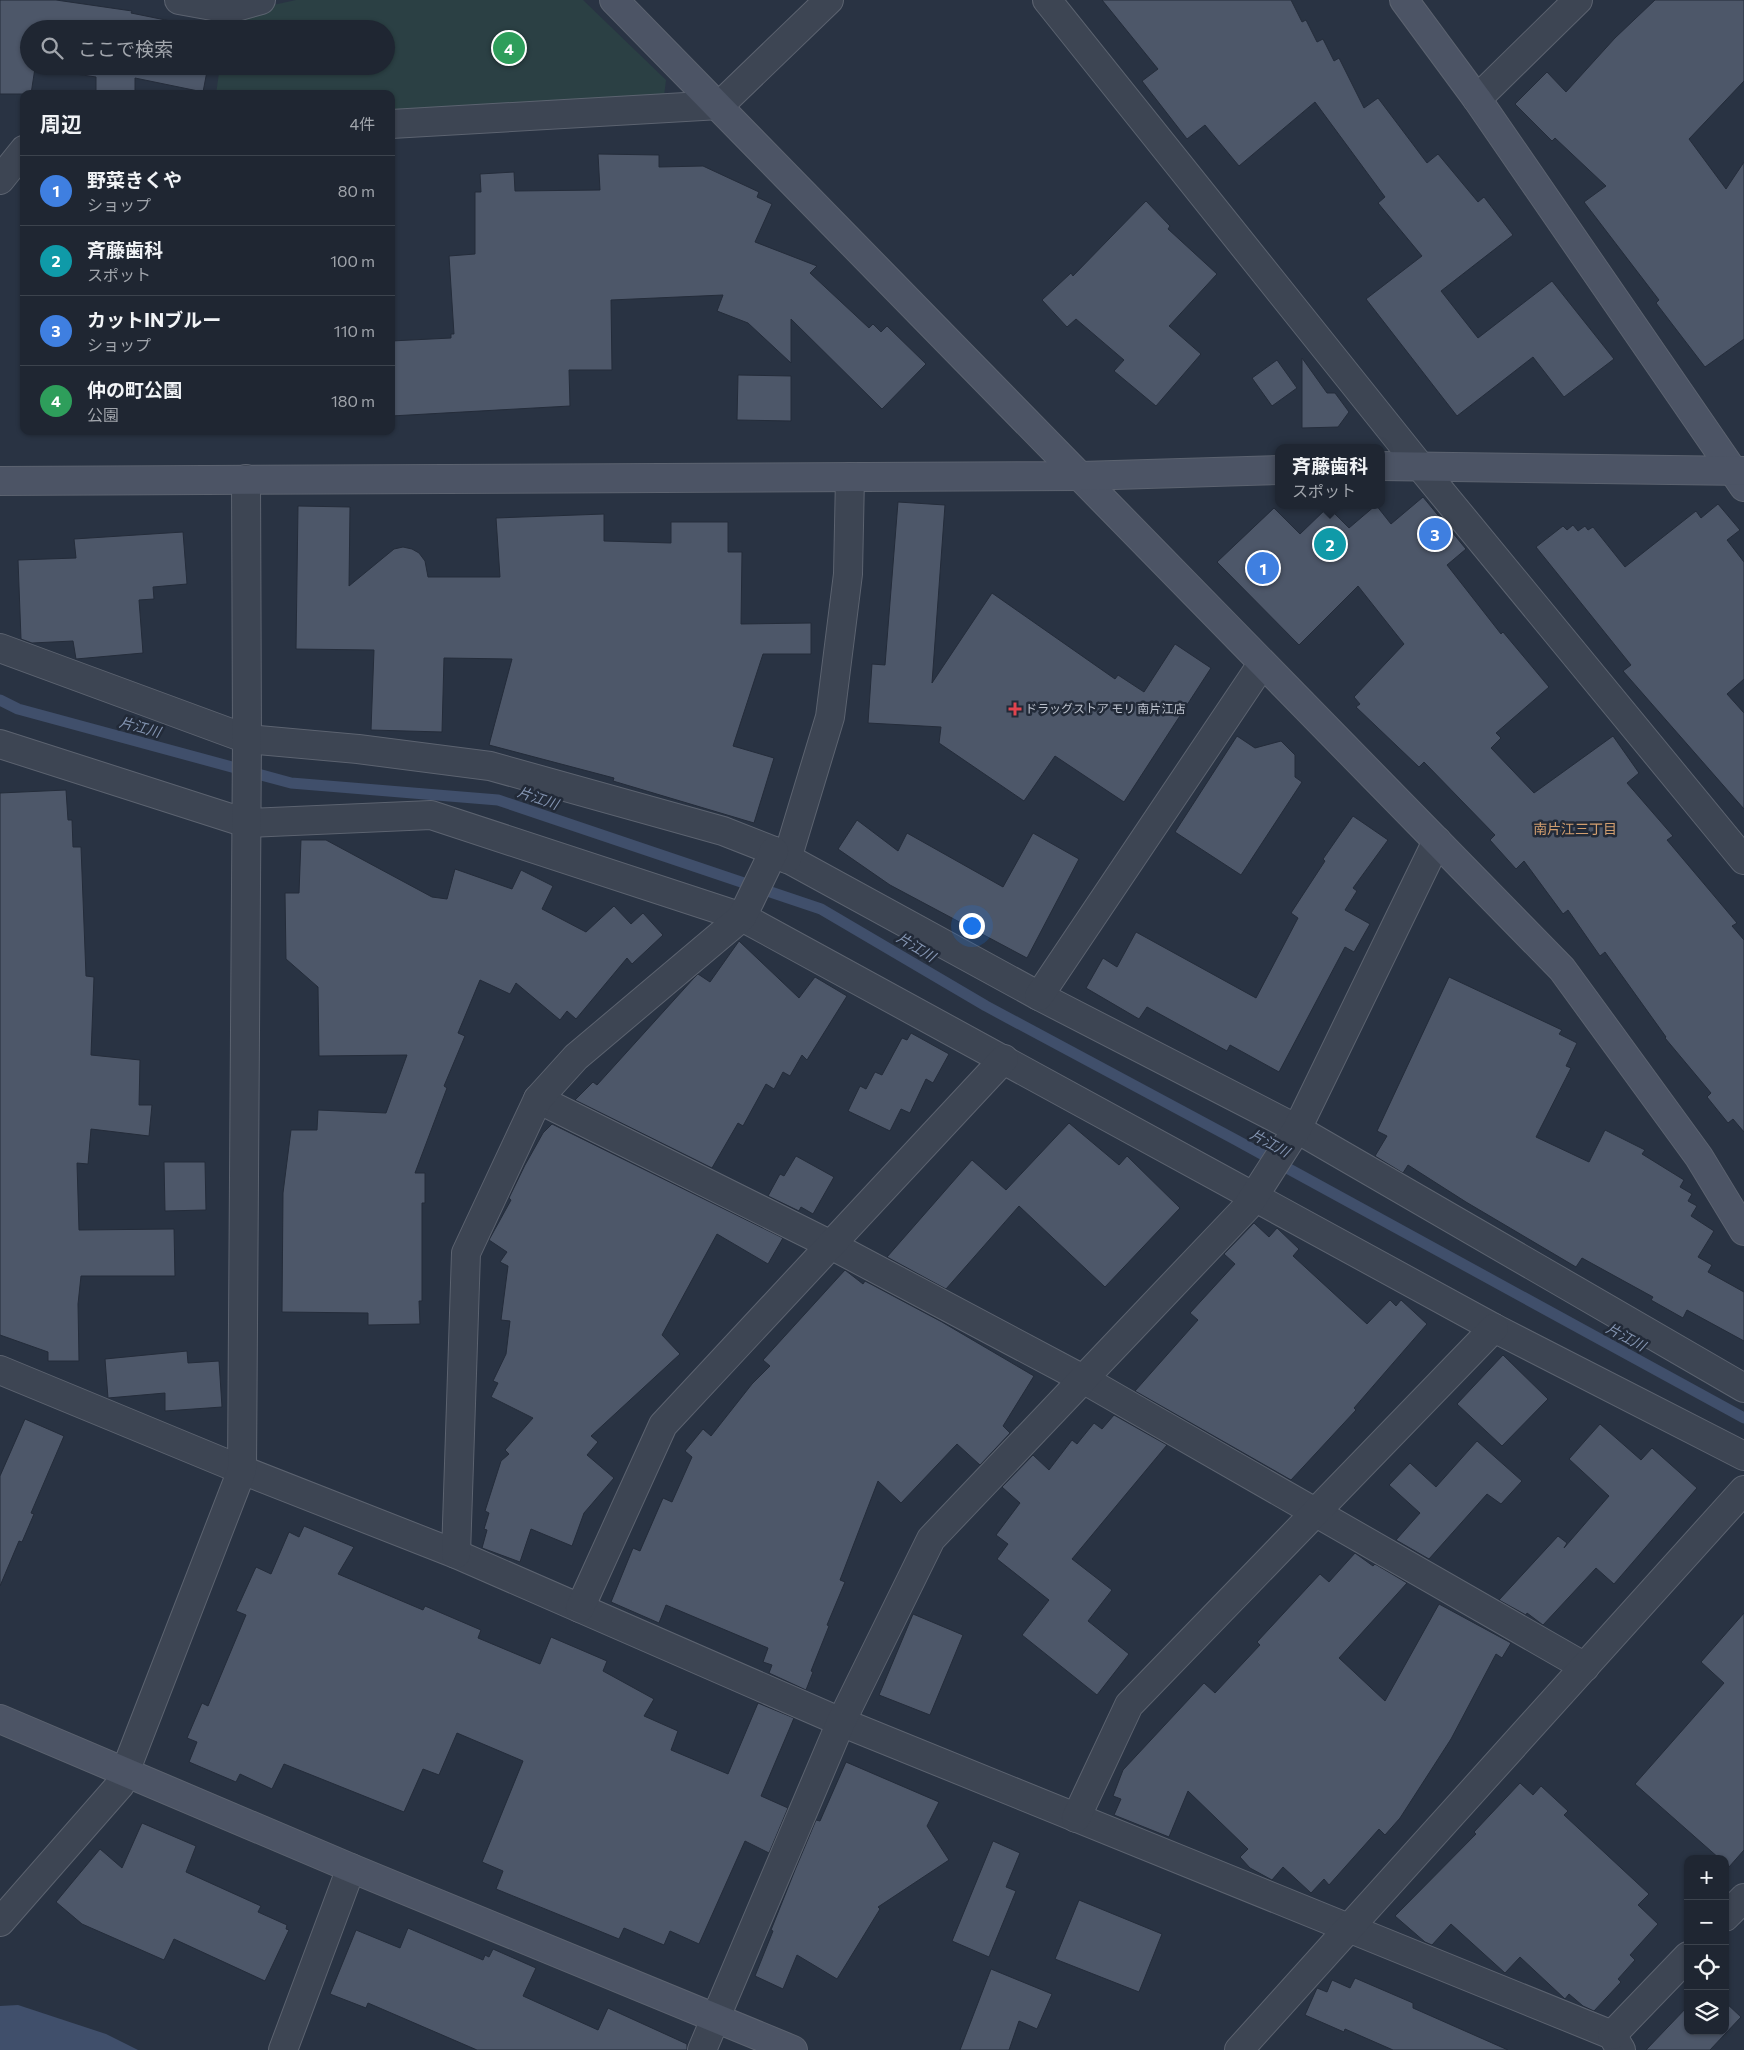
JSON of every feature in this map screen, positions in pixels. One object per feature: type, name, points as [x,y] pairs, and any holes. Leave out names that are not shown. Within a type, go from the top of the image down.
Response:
[{"type":"street","points":[[180,0],[229,9],[261,0]]},
{"type":"street","points":[[614,0],[720,105],[1262,664],[1562,969],[1699,1157],[1744,1231]]},
{"type":"street","points":[[395,124],[720,105],[829,0]]},
{"type":"street","points":[[1047,0],[1419,465],[1744,860]]},
{"type":"street","points":[[1404,0],[1477,99],[1740,476]]},
{"type":"street","points":[[1477,99],[1578,0]]},
{"type":"street","points":[[0,180],[20,155]]},
{"type":"street","points":[[1385,466],[1419,465],[1740,476]]},
{"type":"street","points":[[0,481],[1081,476],[1275,470]]},
{"type":"street","points":[[456,1554],[466,1253],[538,1099],[576,1057],[742,916],[780,855],[830,717],[848,574],[850,477]]},
{"type":"street","points":[[0,1922],[120,1785],[242,1470],[247,739],[246,479]]},
{"type":"street","points":[[0,648],[247,739],[358,749],[490,766],[723,831],[780,855],[1039,996],[1297,1129],[1744,1388]]},
{"type":"street","points":[[1039,996],[1262,664]]},
{"type":"street","points":[[0,744],[246,824],[431,814],[742,916],[1494,1328],[1744,1456]]},
{"type":"street","points":[[702,2050],[841,1722],[930,1539],[1247,1207],[1297,1129],[1437,841]]},
{"type":"street","points":[[580,1608],[663,1425],[1004,1059]]},
{"type":"street","points":[[538,1099],[831,1245],[1083,1379],[1585,1667]]},
{"type":"street","points":[[1076,1818],[1129,1705],[1317,1513],[1494,1328]]},
{"type":"street","points":[[0,1370],[242,1470],[456,1554],[841,1722],[1348,1929],[1617,2043],[1684,1961]]},
{"type":"street","points":[[1239,2050],[1744,1490]]},
{"type":"street","points":[[0,1719],[126,1770],[351,1868],[793,2050]]},
{"type":"street","points":[[283,2050],[351,1868]]},
{"type":"street","points":[[1729,1913],[1744,1898]]},
{"type":"green space","points":[[296,0],[583,0],[666,80],[664,96],[395,110],[395,90],[217,90],[219,75],[395,75],[395,20],[227,20],[228,15]]},
{"type":"water","points":[[18,2005],[106,2034],[138,2050],[0,2050],[0,2006]]},
{"type":"building","points":[[0,0],[56,0],[132,11],[131,13],[166,20],[20,20],[20,75],[34,75],[32,90],[20,90],[20,94],[0,94]]},
{"type":"building","points":[[1102,0],[1291,0],[1302,22],[1306,20],[1317,42],[1323,39],[1334,61],[1339,58],[1364,108],[1378,98],[1427,163],[1438,154],[1478,202],[1484,197],[1513,235],[1441,291],[1478,338],[1552,281],[1614,359],[1564,397],[1533,357],[1457,416],[1366,299],[1422,256],[1378,203],[1385,197],[1315,102],[1239,166],[1205,125],[1187,139],[1142,81],[1158,69]]},
{"type":"building","points":[[1655,0],[1744,0],[1744,81],[1689,139],[1726,189],[1744,162],[1744,339],[1705,367],[1656,303],[1659,300],[1584,202],[1606,186],[1555,138],[1552,141],[1515,104],[1547,72],[1566,92],[1615,38]]},
{"type":"building","points":[[82,75],[206,75],[203,90],[193,90],[135,78],[135,90],[96,90],[96,77]]},
{"type":"building","points":[[598,154],[659,155],[659,167],[703,166],[759,192],[757,197],[772,204],[755,242],[817,266],[810,273],[869,328],[873,324],[881,332],[887,326],[926,364],[882,409],[791,319],[791,363],[748,323],[717,311],[723,295],[611,300],[612,370],[569,370],[570,406],[395,416],[395,341],[451,338],[451,334],[454,334],[449,256],[475,254],[475,192],[481,192],[480,174],[514,172],[515,191],[600,190]]},
{"type":"building","points":[[1146,201],[1170,226],[1168,229],[1217,274],[1169,326],[1201,354],[1156,406],[1114,371],[1124,360],[1076,319],[1067,327],[1042,300],[1071,273],[1073,276]]},
{"type":"building","points":[[1302,358],[1327,393],[1335,393],[1349,412],[1338,427],[1302,428]]},
{"type":"building","points":[[1277,360],[1297,388],[1272,406],[1252,378]]},
{"type":"building","points":[[738,375],[791,376],[791,421],[737,420]]},
{"type":"building","points":[[1423,497],[1466,549],[1447,565],[1501,634],[1503,632],[1549,687],[1496,733],[1501,738],[1491,748],[1534,793],[1613,736],[1639,773],[1627,783],[1673,836],[1667,840],[1737,923],[1732,926],[1744,940],[1744,1132],[1733,1119],[1728,1123],[1707,1097],[1711,1093],[1665,1038],[1605,952],[1600,956],[1568,910],[1563,914],[1524,861],[1516,869],[1490,840],[1495,835],[1424,762],[1419,767],[1356,707],[1360,704],[1354,697],[1404,644],[1358,586],[1299,645],[1217,562],[1274,508],[1300,534],[1326,509],[1330,509],[1349,528],[1371,509],[1379,509],[1391,524]]},
{"type":"building","points":[[898,502],[945,505],[932,683],[992,593],[1115,679],[1118,675],[1144,692],[1175,644],[1211,668],[1124,802],[1055,756],[1024,801],[939,743],[941,727],[868,723],[872,664],[885,665]]},
{"type":"building","points":[[1718,504],[1740,530],[1727,540],[1744,562],[1744,679],[1727,694],[1744,713],[1744,809],[1623,671],[1631,665],[1536,547],[1563,526],[1567,530],[1573,525],[1578,531],[1585,526],[1588,530],[1593,527],[1625,567],[1696,511],[1701,518]]},
{"type":"building","points":[[298,506],[350,507],[349,586],[394,549],[403,547],[419,553],[425,561],[428,577],[500,577],[496,518],[604,514],[604,541],[671,543],[671,522],[728,522],[728,552],[742,552],[741,624],[811,623],[811,654],[763,654],[733,746],[774,758],[754,823],[613,781],[614,778],[489,745],[512,659],[444,658],[442,732],[371,730],[374,650],[296,649]]},
{"type":"building","points":[[183,532],[187,584],[153,587],[154,599],[139,600],[143,653],[76,659],[73,641],[32,643],[21,639],[18,560],[76,558],[74,539]]},
{"type":"building","points":[[1237,736],[1255,748],[1281,741],[1295,755],[1295,777],[1302,782],[1241,875],[1175,832]]},
{"type":"building","points":[[66,790],[68,820],[72,820],[73,847],[81,847],[86,976],[94,977],[91,1055],[140,1060],[139,1105],[152,1105],[149,1136],[91,1129],[88,1164],[77,1163],[79,1230],[174,1229],[175,1276],[81,1276],[78,1304],[79,1361],[48,1361],[48,1352],[0,1335],[0,793]]},
{"type":"building","points":[[1353,816],[1388,840],[1353,888],[1357,891],[1345,910],[1370,924],[1354,952],[1345,947],[1279,1072],[1230,1045],[1227,1051],[1147,1007],[1139,1019],[1086,988],[1103,958],[1117,967],[1136,932],[1256,998],[1298,918],[1291,913],[1325,861],[1323,859]]},
{"type":"building","points":[[857,820],[898,851],[907,833],[1003,887],[1033,833],[1079,859],[1027,958],[890,885],[838,849]]},
{"type":"building","points":[[301,840],[326,840],[432,897],[447,899],[455,869],[512,889],[521,870],[553,886],[542,909],[586,932],[614,906],[631,924],[643,913],[663,935],[632,964],[627,958],[576,1019],[567,1011],[560,1020],[516,983],[510,994],[480,980],[458,1033],[465,1036],[444,1086],[447,1088],[415,1173],[425,1173],[425,1203],[422,1203],[422,1301],[419,1301],[420,1324],[368,1325],[368,1313],[282,1312],[283,1193],[291,1130],[317,1130],[318,1110],[386,1113],[407,1055],[319,1056],[318,987],[286,959],[285,893],[299,893]]},
{"type":"building","points":[[739,941],[799,998],[815,977],[847,996],[807,1060],[802,1055],[790,1076],[783,1072],[774,1089],[766,1084],[743,1126],[738,1123],[712,1168],[575,1100],[593,1082],[597,1085],[698,974],[710,982]]},
{"type":"building","points":[[1449,977],[1562,1030],[1559,1034],[1577,1043],[1566,1066],[1571,1068],[1536,1137],[1589,1162],[1605,1130],[1645,1150],[1642,1154],[1684,1180],[1680,1187],[1692,1194],[1688,1201],[1697,1206],[1691,1216],[1714,1231],[1698,1257],[1712,1265],[1708,1272],[1744,1292],[1744,1341],[1687,1310],[1683,1318],[1651,1300],[1653,1297],[1582,1258],[1576,1267],[1466,1202],[1408,1165],[1403,1173],[1375,1156],[1387,1136],[1377,1131]]},
{"type":"building","points":[[911,1033],[949,1054],[933,1083],[926,1079],[910,1113],[901,1109],[890,1131],[848,1111],[860,1086],[866,1089],[875,1072],[882,1075],[902,1038],[907,1040]]},
{"type":"building","points":[[1069,1123],[1119,1165],[1127,1156],[1180,1208],[1105,1287],[1019,1206],[946,1289],[887,1257],[972,1160],[1006,1190]]},
{"type":"building","points":[[552,1124],[783,1238],[768,1264],[717,1234],[662,1335],[680,1354],[591,1436],[598,1442],[587,1455],[614,1478],[584,1513],[572,1546],[531,1529],[520,1562],[482,1548],[487,1530],[484,1529],[489,1513],[485,1511],[501,1461],[509,1454],[505,1450],[533,1418],[491,1397],[498,1383],[493,1381],[506,1354],[510,1321],[501,1320],[508,1266],[500,1262],[507,1252],[489,1240],[511,1200],[509,1198],[525,1165],[543,1133]]},
{"type":"building","points":[[796,1156],[834,1177],[813,1214],[801,1207],[799,1211],[768,1196],[780,1174],[784,1176]]},
{"type":"building","points":[[164,1162],[205,1162],[206,1210],[165,1211]]},
{"type":"building","points":[[1254,1223],[1269,1237],[1277,1228],[1299,1249],[1293,1256],[1367,1324],[1390,1300],[1396,1306],[1401,1300],[1427,1324],[1354,1408],[1356,1410],[1291,1480],[1135,1391],[1198,1320],[1190,1313],[1235,1264],[1224,1254]]},
{"type":"building","points":[[845,1270],[863,1284],[865,1281],[942,1322],[1034,1376],[1003,1426],[1010,1433],[980,1465],[957,1444],[901,1503],[878,1481],[840,1580],[845,1582],[827,1625],[829,1626],[811,1671],[813,1672],[806,1690],[769,1673],[772,1665],[763,1662],[768,1648],[666,1605],[659,1623],[611,1602],[633,1548],[640,1551],[663,1498],[672,1502],[692,1457],[685,1451],[703,1429],[711,1436],[752,1384],[770,1366],[763,1360]]},
{"type":"building","points":[[187,1351],[188,1363],[219,1361],[222,1407],[165,1411],[165,1393],[108,1398],[105,1359]]},
{"type":"building","points":[[1503,1355],[1548,1399],[1502,1446],[1457,1404]]},
{"type":"building","points":[[1114,1415],[1167,1445],[1072,1559],[1112,1590],[1088,1621],[1129,1654],[1097,1695],[1022,1635],[1049,1600],[997,1559],[1008,1544],[996,1535],[1020,1503],[1002,1487],[1033,1455],[1049,1470],[1072,1440],[1077,1444],[1094,1423],[1102,1429]]},
{"type":"building","points":[[25,1419],[64,1436],[31,1513],[34,1514],[22,1542],[19,1541],[0,1586],[0,1476]]},
{"type":"building","points":[[1600,1424],[1641,1460],[1652,1448],[1697,1488],[1614,1584],[1596,1568],[1543,1625],[1527,1613],[1526,1615],[1499,1600],[1558,1536],[1567,1543],[1564,1548],[1609,1496],[1569,1459]]},
{"type":"building","points":[[1477,1441],[1522,1481],[1501,1504],[1487,1494],[1429,1559],[1396,1540],[1420,1513],[1389,1485],[1410,1463],[1436,1487]]},
{"type":"building","points":[[304,1526],[354,1547],[338,1574],[423,1610],[425,1606],[481,1630],[478,1638],[540,1664],[551,1637],[607,1661],[603,1671],[654,1699],[644,1716],[678,1731],[671,1750],[728,1774],[758,1703],[794,1718],[761,1796],[788,1808],[769,1853],[745,1841],[699,1944],[670,1931],[664,1945],[624,1928],[619,1939],[496,1889],[503,1871],[482,1862],[523,1761],[457,1733],[439,1775],[423,1769],[404,1812],[284,1764],[272,1789],[240,1774],[236,1782],[189,1762],[197,1742],[187,1738],[202,1703],[208,1706],[246,1615],[236,1611],[256,1567],[271,1574],[289,1532],[299,1537]]},
{"type":"building","points":[[1355,1553],[1373,1566],[1375,1564],[1407,1583],[1339,1658],[1385,1701],[1439,1604],[1511,1643],[1502,1658],[1496,1654],[1451,1739],[1400,1818],[1385,1835],[1379,1829],[1329,1885],[1324,1879],[1311,1893],[1283,1867],[1272,1880],[1250,1868],[1240,1857],[1248,1849],[1188,1791],[1169,1837],[1114,1815],[1121,1799],[1113,1796],[1123,1770],[1204,1683],[1215,1693],[1260,1645],[1257,1642],[1320,1574],[1329,1582]]},
{"type":"building","points":[[1744,1613],[1744,1850],[1729,1867],[1729,1855],[1715,1855],[1635,1784],[1724,1683],[1701,1662]]},
{"type":"building","points":[[913,1614],[963,1635],[930,1715],[879,1695]]},
{"type":"building","points":[[846,1762],[939,1802],[927,1826],[949,1860],[878,1907],[880,1909],[837,1979],[797,1955],[783,1989],[755,1976],[773,1931],[771,1930],[816,1820],[820,1821]]},
{"type":"building","points":[[1520,1783],[1533,1795],[1541,1786],[1568,1811],[1564,1815],[1649,1894],[1638,1905],[1658,1924],[1630,1955],[1635,1960],[1618,1979],[1621,1982],[1594,2011],[1583,2006],[1569,1994],[1565,1999],[1520,1957],[1505,1973],[1451,1924],[1432,1945],[1425,1942],[1395,1916],[1476,1834],[1474,1832]]},
{"type":"building","points":[[142,1823],[196,1846],[186,1872],[261,1906],[258,1912],[287,1925],[286,1929],[289,1930],[265,1981],[174,1939],[164,1960],[82,1924],[56,1902],[100,1849],[122,1868]]},
{"type":"building","points":[[993,1841],[1020,1853],[1006,1887],[1016,1891],[989,1957],[952,1941]]},
{"type":"building","points":[[1079,1900],[1162,1934],[1139,1992],[1055,1959]]},
{"type":"building","points":[[408,1928],[483,1960],[485,1955],[489,1957],[493,1949],[536,1968],[523,1996],[598,2030],[608,2008],[687,2044],[687,2050],[477,2050],[368,2003],[366,2008],[330,1994],[356,1930],[400,1948]]},
{"type":"building","points":[[991,1969],[1052,1994],[1037,2029],[1019,2021],[1009,2050],[960,2050]]},
{"type":"building","points":[[1355,1978],[1413,2003],[1413,2008],[1508,2050],[1393,2050],[1345,2029],[1344,2032],[1305,2015],[1317,1988],[1327,1992],[1332,1980],[1350,1988]]},
{"type":"building","points":[[1729,2006],[1741,2017],[1729,2030]]},
{"type":"building","points":[[1684,2010],[1684,2035],[1724,2035],[1710,2050],[1646,2050]]},
{"type":"waterway","name":"片江川","points":[[0,700],[18,709],[291,783],[498,800],[821,909],[986,1006],[1236,1140],[1744,1418]]},
{"type":"place","name":"仲の町公園","points":[[509,48]]},
{"type":"place","name":"カットINブルー","points":[[1435,534]]},
{"type":"place","name":"斉藤歯科","points":[[1330,544]]},
{"type":"place","name":"野菜きくや","points":[[1263,568]]},
{"type":"place","name":"ドラッグストア モリ 南片江店","points":[[1015,709]]},
{"type":"district","name":"南片江三丁目","points":[[1575,829]]}]
